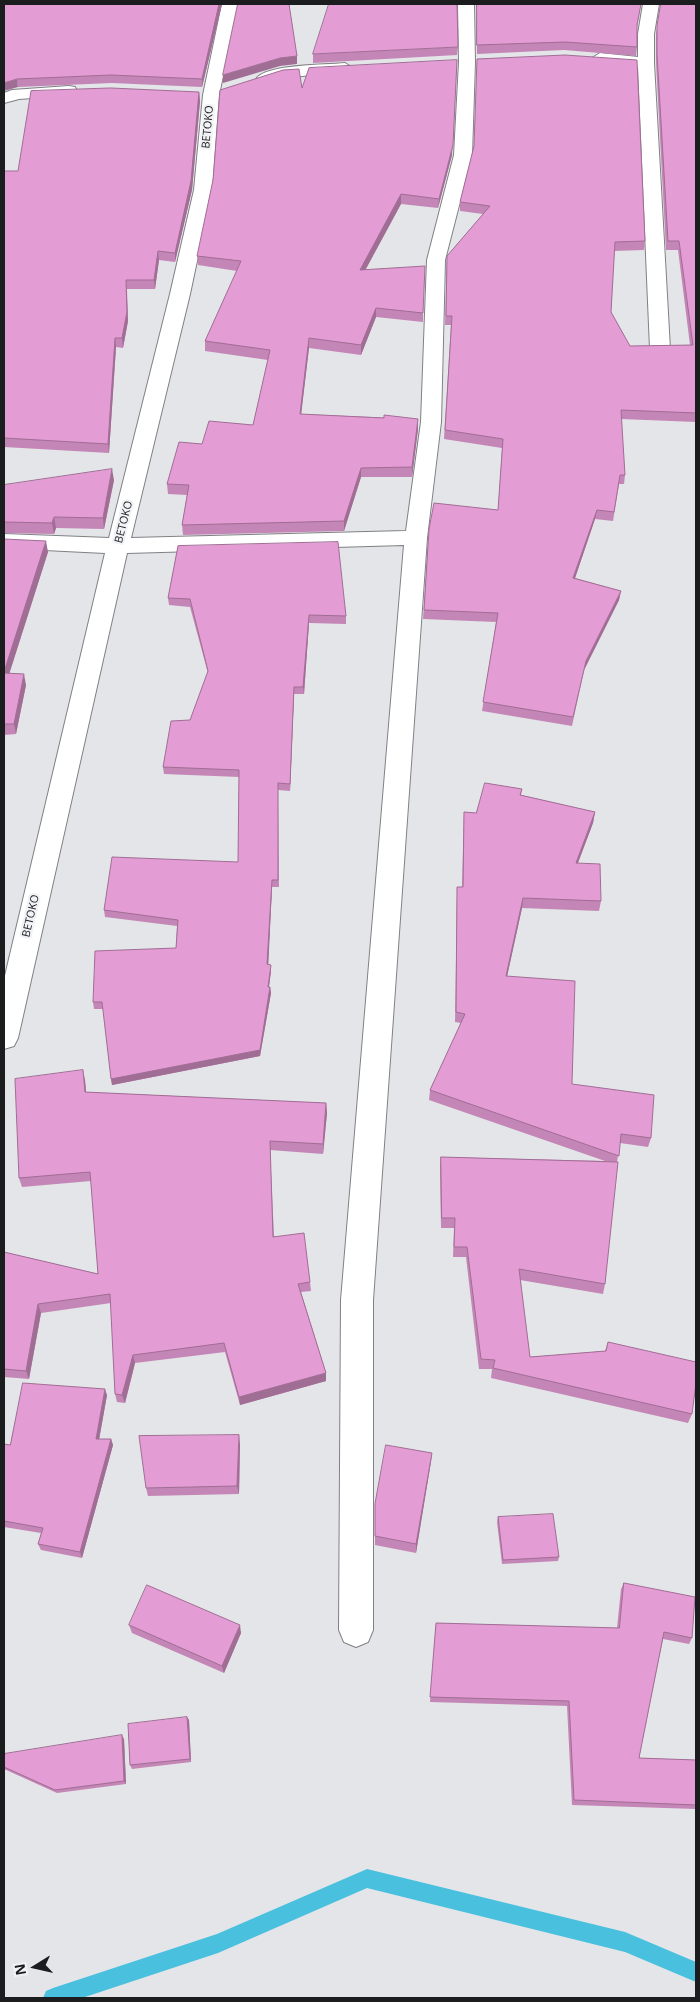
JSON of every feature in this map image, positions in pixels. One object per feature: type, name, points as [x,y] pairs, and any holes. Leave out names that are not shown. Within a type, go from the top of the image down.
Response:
[{"type":"street","name":"BETOKO","points":[[4,1038],[203,190],[210,93],[230,4]]},
{"type":"street","points":[[356,1630],[357,1300],[416,538],[431,422],[436,260],[463,156],[466,4]]},
{"type":"street","points":[[651,4],[646,34],[646,63],[660,349]]},
{"type":"street","points":[[581,58],[646,63]]},
{"type":"street","points":[[249,83],[281,73],[360,67]]},
{"type":"street","points":[[4,98],[18,94],[84,91]]},
{"type":"street","points":[[4,541],[118,546],[416,538]]},
{"type":"building","points":[[4,4],[219,4],[202,79],[111,75],[17,79],[4,83]]},
{"type":"building","points":[[238,4],[289,4],[297,56],[280,58],[223,75]]},
{"type":"building","points":[[329,4],[457,4],[458,47],[313,54]]},
{"type":"building","points":[[477,4],[641,4],[637,25],[637,47],[565,42],[477,45]]},
{"type":"building","points":[[661,4],[696,4],[696,413],[621,410],[625,475],[620,475],[614,512],[597,510],[573,578],[621,591],[586,661],[573,717],[483,702],[498,613],[424,610],[429,529],[434,503],[498,510],[503,439],[445,430],[452,316],[446,316],[447,256],[490,206],[460,202],[474,146],[477,59],[565,55],[637,60],[645,241],[615,242],[611,312],[630,346],[693,345],[679,241],[668,241],[657,54],[657,26]]},
{"type":"building","points":[[457,60],[453,145],[439,199],[401,194],[360,270],[425,266],[423,313],[376,308],[361,345],[309,338],[300,414],[384,418],[384,415],[418,419],[412,467],[361,468],[344,521],[182,525],[189,485],[167,484],[179,442],[202,444],[209,421],[253,425],[270,350],[205,341],[241,261],[197,256],[213,180],[220,90],[283,70],[299,69],[302,88],[309,68]]},
{"type":"building","points":[[111,88],[199,92],[191,181],[175,253],[158,251],[154,280],[126,280],[127,312],[122,338],[115,338],[108,444],[4,438],[4,171],[18,171],[31,91]]},
{"type":"building","points":[[112,469],[103,518],[54,517],[52,523],[4,522],[4,485]]},
{"type":"building","points":[[4,539],[46,541],[4,672]]},
{"type":"building","points":[[338,542],[346,616],[309,615],[303,687],[294,687],[290,784],[278,783],[278,880],[272,880],[267,964],[271,965],[268,987],[270,987],[260,1050],[111,1079],[102,1002],[93,1002],[95,951],[176,948],[178,920],[104,910],[112,857],[238,862],[239,770],[163,767],[171,721],[190,720],[208,671],[190,599],[168,598],[178,546]]},
{"type":"building","points":[[4,673],[24,674],[14,724],[4,724]]},
{"type":"building","points":[[485,783],[522,789],[520,795],[595,812],[576,863],[600,864],[601,901],[523,898],[506,976],[575,981],[572,1084],[654,1095],[651,1138],[621,1134],[619,1156],[430,1090],[465,1014],[456,1012],[457,887],[463,887],[464,812],[476,813]]},
{"type":"building","points":[[83,1070],[85,1092],[326,1103],[323,1144],[270,1141],[273,1237],[304,1233],[310,1282],[298,1284],[326,1373],[239,1397],[224,1343],[133,1355],[122,1395],[115,1394],[110,1294],[38,1304],[26,1371],[4,1369],[4,1252],[98,1274],[90,1172],[19,1178],[15,1079]]},
{"type":"building","points":[[441,1157],[618,1162],[605,1284],[519,1269],[530,1357],[606,1351],[608,1342],[696,1362],[696,1383],[692,1414],[493,1368],[495,1360],[481,1359],[467,1247],[454,1247],[455,1218],[442,1218]]},
{"type":"building","points":[[23,1383],[105,1389],[96,1439],[111,1439],[80,1552],[38,1544],[43,1528],[4,1521],[4,1444],[10,1445]]},
{"type":"building","points":[[239,1435],[237,1486],[146,1488],[139,1436]]},
{"type":"building","points":[[386,1445],[432,1453],[416,1544],[375,1536],[375,1504]]},
{"type":"building","points":[[553,1514],[559,1557],[503,1560],[498,1517]]},
{"type":"building","points":[[624,1583],[695,1597],[692,1638],[664,1632],[639,1758],[696,1760],[696,1805],[574,1800],[569,1701],[430,1697],[436,1623],[619,1628]]},
{"type":"building","points":[[147,1585],[240,1625],[222,1666],[129,1625]]},
{"type":"building","points":[[187,1717],[190,1759],[130,1765],[128,1724]]},
{"type":"building","points":[[122,1735],[124,1781],[55,1790],[4,1767],[4,1754]]},
{"type":"waterway","points":[[53,1998],[218,1943],[367,1878],[625,1942],[696,1972]]}]
